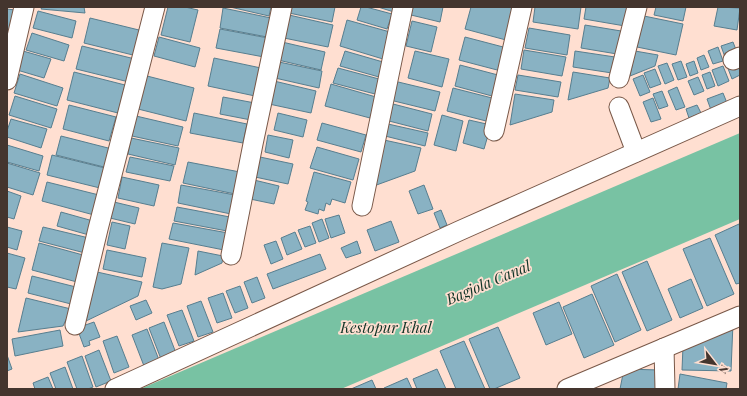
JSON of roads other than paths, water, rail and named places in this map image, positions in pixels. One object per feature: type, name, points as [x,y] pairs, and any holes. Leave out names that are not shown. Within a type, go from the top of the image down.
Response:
[{"type":"street","points":[[7,80],[24,7]]},
{"type":"street","points":[[75,325],[155,7]]},
{"type":"street","points":[[231,255],[282,7]]},
{"type":"street","points":[[362,206],[403,7]]},
{"type":"street","points":[[494,130],[522,7]]},
{"type":"street","points":[[619,78],[637,7]]},
{"type":"street","points":[[115,389],[459,231],[740,106]]},
{"type":"street","points":[[619,107],[636,152]]},
{"type":"street","points":[[567,389],[740,316]]},
{"type":"street","points":[[664,348],[665,389]]},
{"type":"water","name":"Kestopur Khal","points":[[740,133],[740,219],[341,389],[140,389]]},
{"type":"water label","name":"Bagjola Canal","points":[[488,282]]}]
